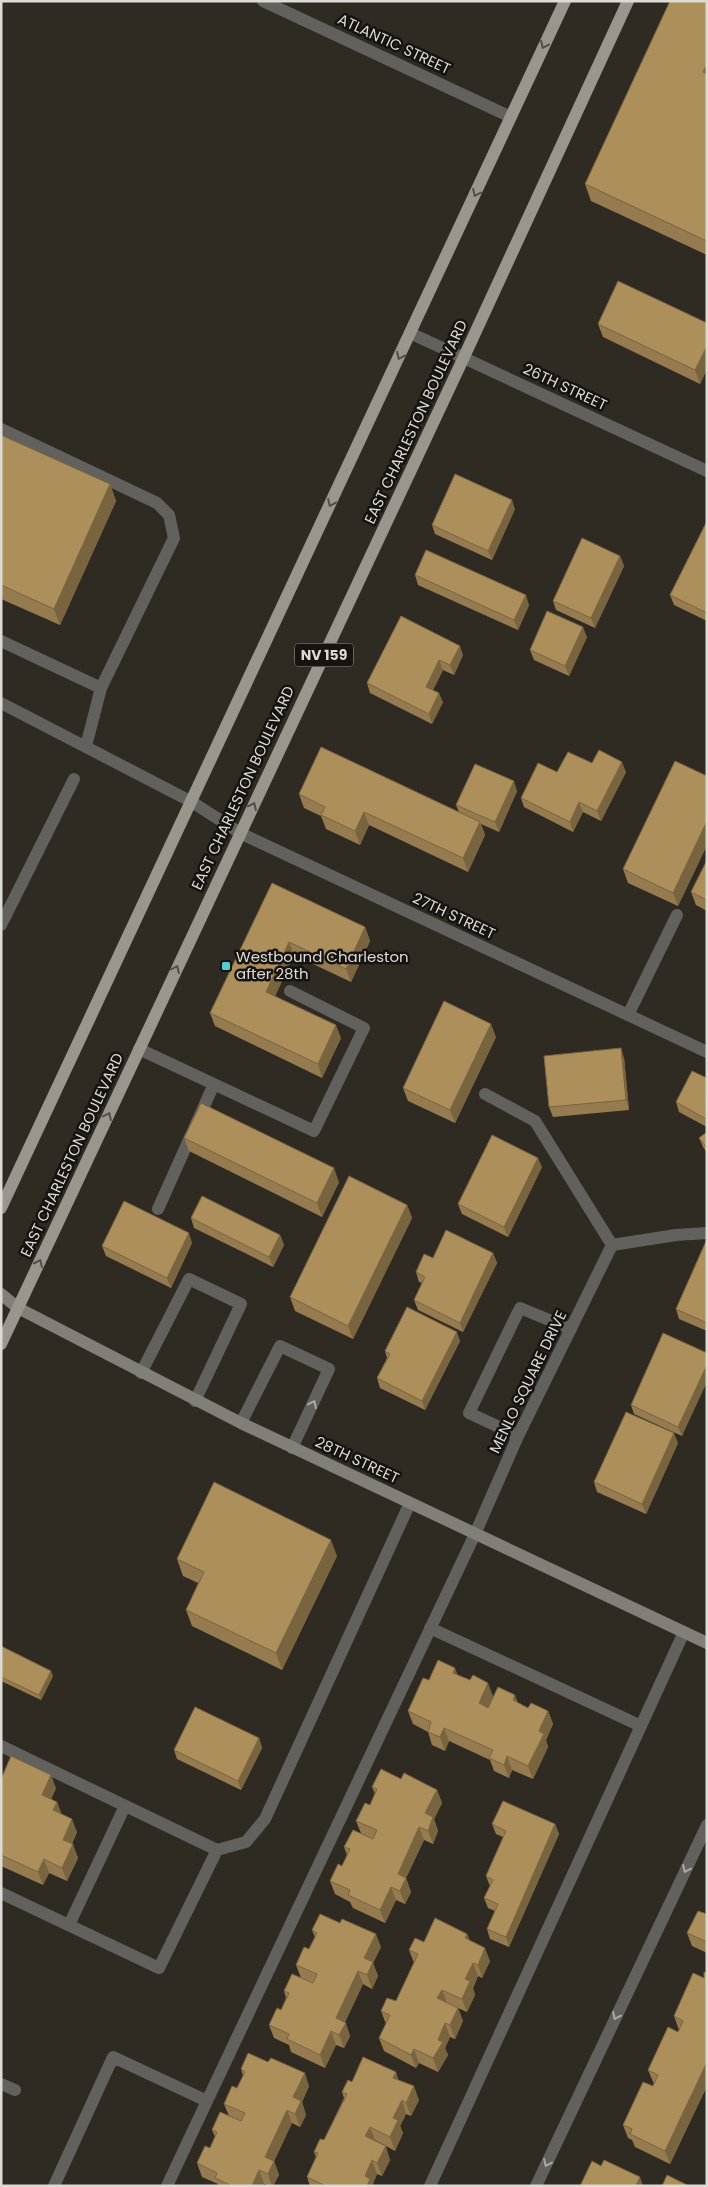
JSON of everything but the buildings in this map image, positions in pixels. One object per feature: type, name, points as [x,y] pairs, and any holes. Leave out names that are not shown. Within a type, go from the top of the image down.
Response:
[{"type":"main road","points":[[1,1208],[565,1]]},
{"type":"main road","name":"EAST CHARLESTON BOULEVARD","points":[[1,1344],[464,358],[628,1]]},
{"type":"street","name":"ATLANTIC STREET","points":[[264,1],[511,117]]},
{"type":"street","name":"26TH STREET","points":[[410,332],[707,471]]},
{"type":"street","points":[[1,429],[157,504],[169,515],[174,538],[101,688],[86,746]]},
{"type":"street","points":[[1,641],[101,688]]},
{"type":"street","name":"27TH STREET","points":[[1,703],[192,802],[240,833],[707,1052]]},
{"type":"street","points":[[1,925],[74,779]]},
{"type":"street","points":[[628,1015],[677,915]]},
{"type":"street","points":[[139,1049],[314,1131],[364,1028],[290,991]]},
{"type":"street","points":[[158,1209],[214,1084]]},
{"type":"street","points":[[485,1094],[535,1122],[612,1245],[676,1235],[707,1233]]},
{"type":"street","name":"MENLO SQUARE DRIVE","points":[[167,2186],[475,1534],[518,1436],[612,1245]]},
{"type":"street","points":[[141,1373],[189,1279],[241,1304],[195,1400]]},
{"type":"street","name":"28TH STREET","points":[[1,1294],[18,1308],[242,1424],[707,1643]]},
{"type":"street","points":[[518,1436],[469,1413],[520,1308],[571,1329]]},
{"type":"street","points":[[242,1424],[280,1346],[329,1368],[292,1448]]},
{"type":"street","points":[[1,1746],[217,1850],[246,1842],[265,1819],[410,1503]]},
{"type":"street","points":[[430,1628],[641,1726]]},
{"type":"street","points":[[430,2186],[684,1632]]},
{"type":"street","points":[[68,1925],[125,1806]]},
{"type":"street","points":[[536,2186],[707,1825]]},
{"type":"street","points":[[1,1893],[159,1968],[217,1850]]},
{"type":"street","points":[[54,2186],[113,2057],[207,2101]]},
{"type":"street","points":[[1,2084],[15,2090]]},
{"type":"place","name":"Westbound Charleston after 28th","points":[[226,966]]}]
